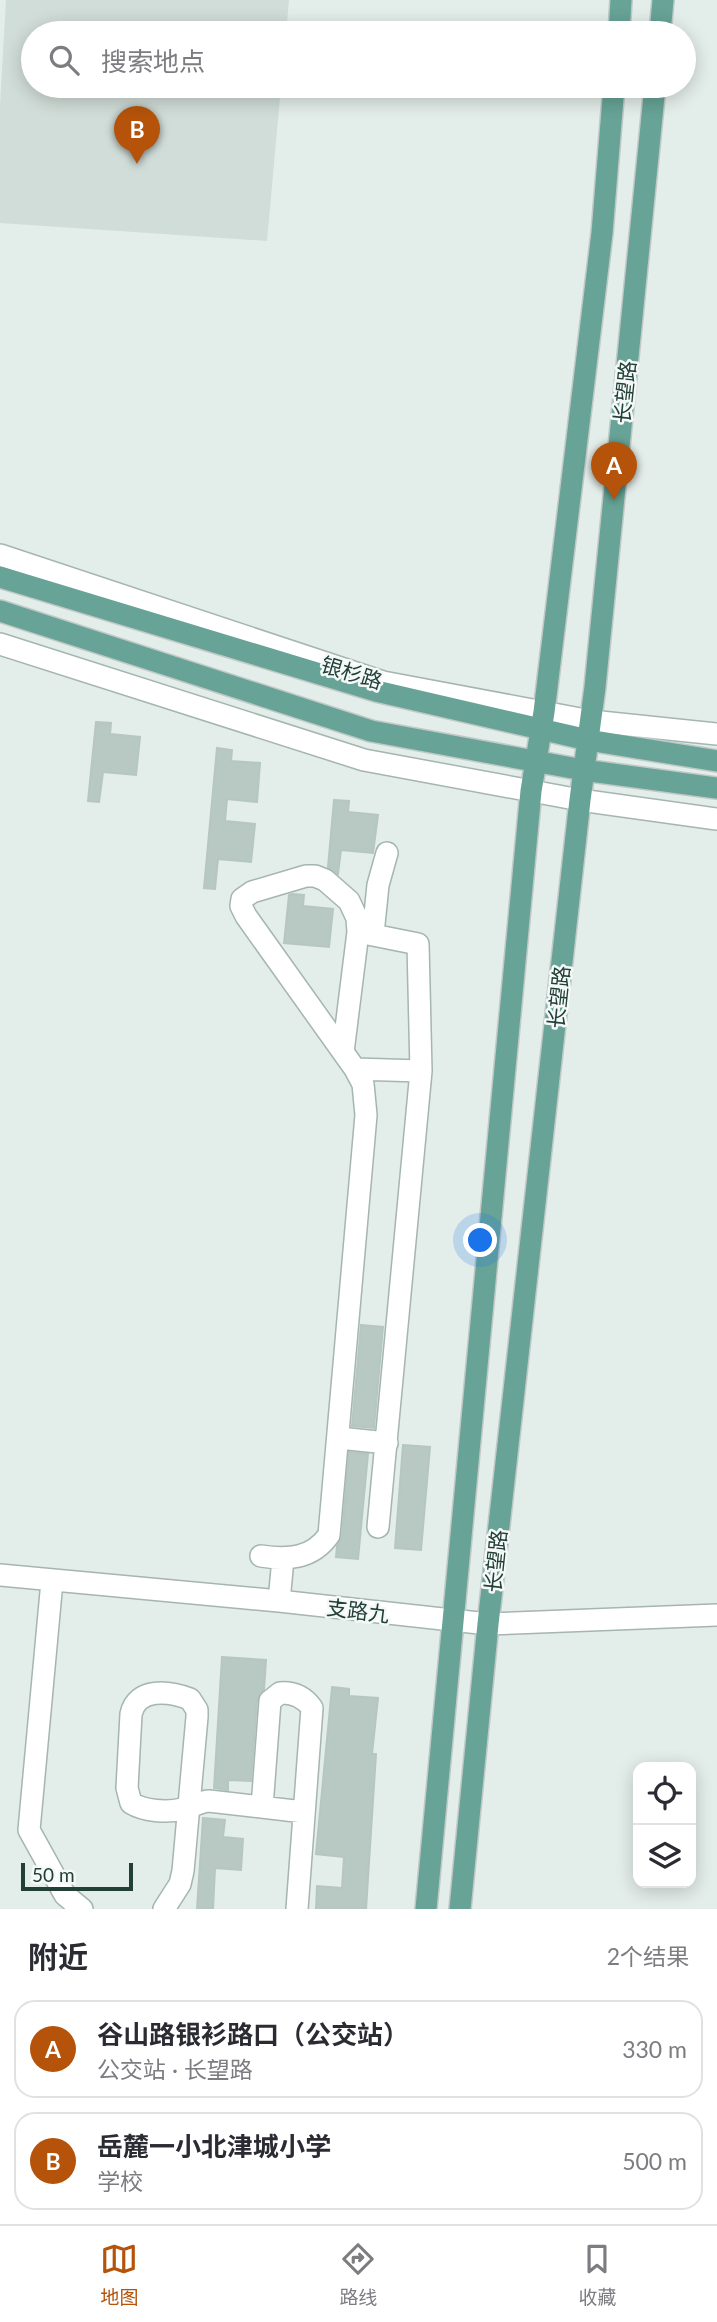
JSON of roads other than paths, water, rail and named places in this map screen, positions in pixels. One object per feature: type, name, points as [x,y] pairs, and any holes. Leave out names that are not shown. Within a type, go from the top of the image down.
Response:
[{"type":"main road","points":[[661,21],[663,0]]},
{"type":"main road","points":[[619,21],[620,2]]},
{"type":"main road","name":"长望路","points":[[426,1909],[531,791],[543,721],[602,233],[613,98]]},
{"type":"main road","name":"长望路","points":[[460,1909],[488,1624],[589,730],[654,98]]},
{"type":"main road","name":"银杉路","points":[[0,577],[376,691],[589,730],[717,761]]},
{"type":"main road","points":[[0,611],[371,731],[583,770],[717,788]]},
{"type":"street","name":"银杉路","points":[[0,555],[383,682],[543,721]]},
{"type":"street","points":[[0,644],[364,760],[580,800],[717,819]]},
{"type":"street","name":"银杉路","points":[[589,730],[717,734]]},
{"type":"street","points":[[349,1060],[365,933],[387,853]]},
{"type":"street","points":[[261,1556],[283,1559],[308,1554],[329,1535],[366,1115],[363,1084],[241,906],[242,899],[252,892],[290,879],[316,876],[344,895],[365,933]]},
{"type":"street","points":[[344,895],[379,885]]},
{"type":"street","points":[[365,933],[418,944],[421,1071],[379,1527]]},
{"type":"street","points":[[349,1060],[421,1071]]},
{"type":"street","points":[[339,1438],[387,1443]]},
{"type":"street","points":[[279,1601],[283,1559]]},
{"type":"street","name":"支路九","points":[[0,1575],[488,1624],[717,1615]]},
{"type":"street","points":[[52,1581],[29,1830],[65,1895],[82,1909]]},
{"type":"street","points":[[262,1807],[270,1702],[274,1696],[285,1693],[306,1700],[312,1707],[297,1909]]},
{"type":"street","points":[[164,1909],[180,1884],[189,1807],[197,1710],[190,1699],[184,1697],[146,1694],[136,1701],[131,1714],[128,1796],[131,1803],[138,1807],[180,1810],[189,1807],[199,1802],[209,1801],[304,1812]]},
{"type":"place","name":"岳麓一小北津城小学","points":[[137,164]]},
{"type":"place","name":"谷山路银衫路口（公交站）","points":[[614,500]]}]
